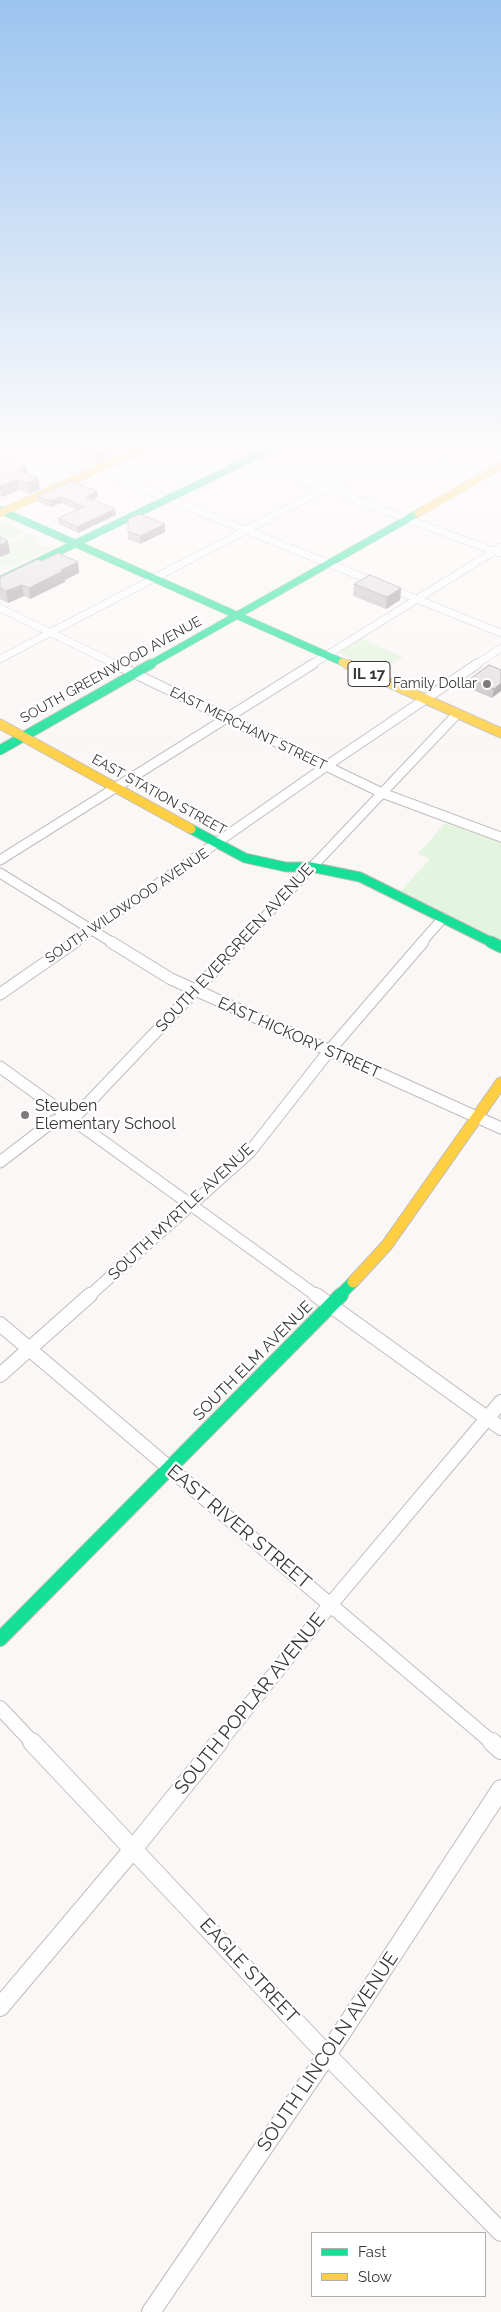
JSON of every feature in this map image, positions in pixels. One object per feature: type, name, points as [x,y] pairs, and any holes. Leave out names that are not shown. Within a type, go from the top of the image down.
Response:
[{"type":"main road","points":[[0,580],[55,554]]},
{"type":"main road","name":"IL 17","points":[[99,554],[501,733]]},
{"type":"main road","name":"SOUTH GREENWOOD AVENUE","points":[[0,750],[346,554]]},
{"type":"main road","name":"EAST STATION STREET","points":[[0,724],[245,858],[286,867],[311,867],[360,877],[501,947]]},
{"type":"main road","name":"SOUTH ELM AVENUE","points":[[0,1639],[331,1306],[387,1245],[501,1083]]},
{"type":"street","points":[[0,659],[199,554]]},
{"type":"street","points":[[303,554],[501,634]]},
{"type":"street","points":[[0,860],[493,554]]},
{"type":"street","name":"EAST MERCHANT STREET","points":[[0,608],[325,768],[382,793],[501,837]]},
{"type":"street","name":"SOUTH WILDWOOD AVENUE","points":[[0,994],[501,648]]},
{"type":"street","name":"SOUTH EVERGREEN AVENUE","points":[[0,1162],[52,1122],[79,1113],[457,714]]},
{"type":"street","name":"EAST HICKORY STREET","points":[[0,873],[170,980],[501,1128]]},
{"type":"street","name":"SOUTH MYRTLE AVENUE","points":[[0,1375],[249,1153],[329,1051],[443,918]]},
{"type":"street","points":[[0,1067],[501,1428]]},
{"type":"street","name":"EAST RIVER STREET","points":[[0,1324],[501,1750]]},
{"type":"street","name":"SOUTH POPLAR AVENUE","points":[[0,2007],[134,1848],[330,1605],[501,1402]]},
{"type":"street","name":"EAGLE STREET","points":[[0,1708],[328,2055],[501,2232]]},
{"type":"street","name":"SOUTH LINCOLN AVENUE","points":[[151,2312],[328,2055],[501,1789]]},
{"type":"green space","points":[[9,554],[40,554],[13,567],[0,566],[0,559]]},
{"type":"green space","points":[[361,638],[403,657],[380,672],[341,654],[341,651]]},
{"type":"green space","points":[[445,823],[501,843],[501,942],[399,893],[430,859],[418,854]]},
{"type":"building","points":[[60,554],[78,562],[29,588],[22,585],[6,591],[0,588],[0,577],[38,559],[41,561]]},
{"type":"building","points":[[370,575],[401,588],[387,597],[354,584]]},
{"type":"building","points":[[489,665],[501,670],[501,683],[494,689],[470,679]]},
{"type":"traffic: fast","points":[[0,580],[54,554]]},
{"type":"traffic: fast","points":[[99,554],[342,662]]},
{"type":"traffic: fast","points":[[0,750],[346,554]]},
{"type":"traffic: fast","points":[[191,829],[245,858],[286,867],[311,867],[360,877],[501,947]]},
{"type":"traffic: fast","points":[[0,1639],[353,1282]]},
{"type":"traffic: slow","points":[[342,662],[501,733]]},
{"type":"traffic: slow","points":[[0,724],[191,829]]},
{"type":"traffic: slow","points":[[353,1282],[387,1245],[501,1083]]},
{"type":"place","name":"Family Dollar","points":[[487,684]]},
{"type":"place","name":"Steuben Elementary School","points":[[25,1115]]}]
